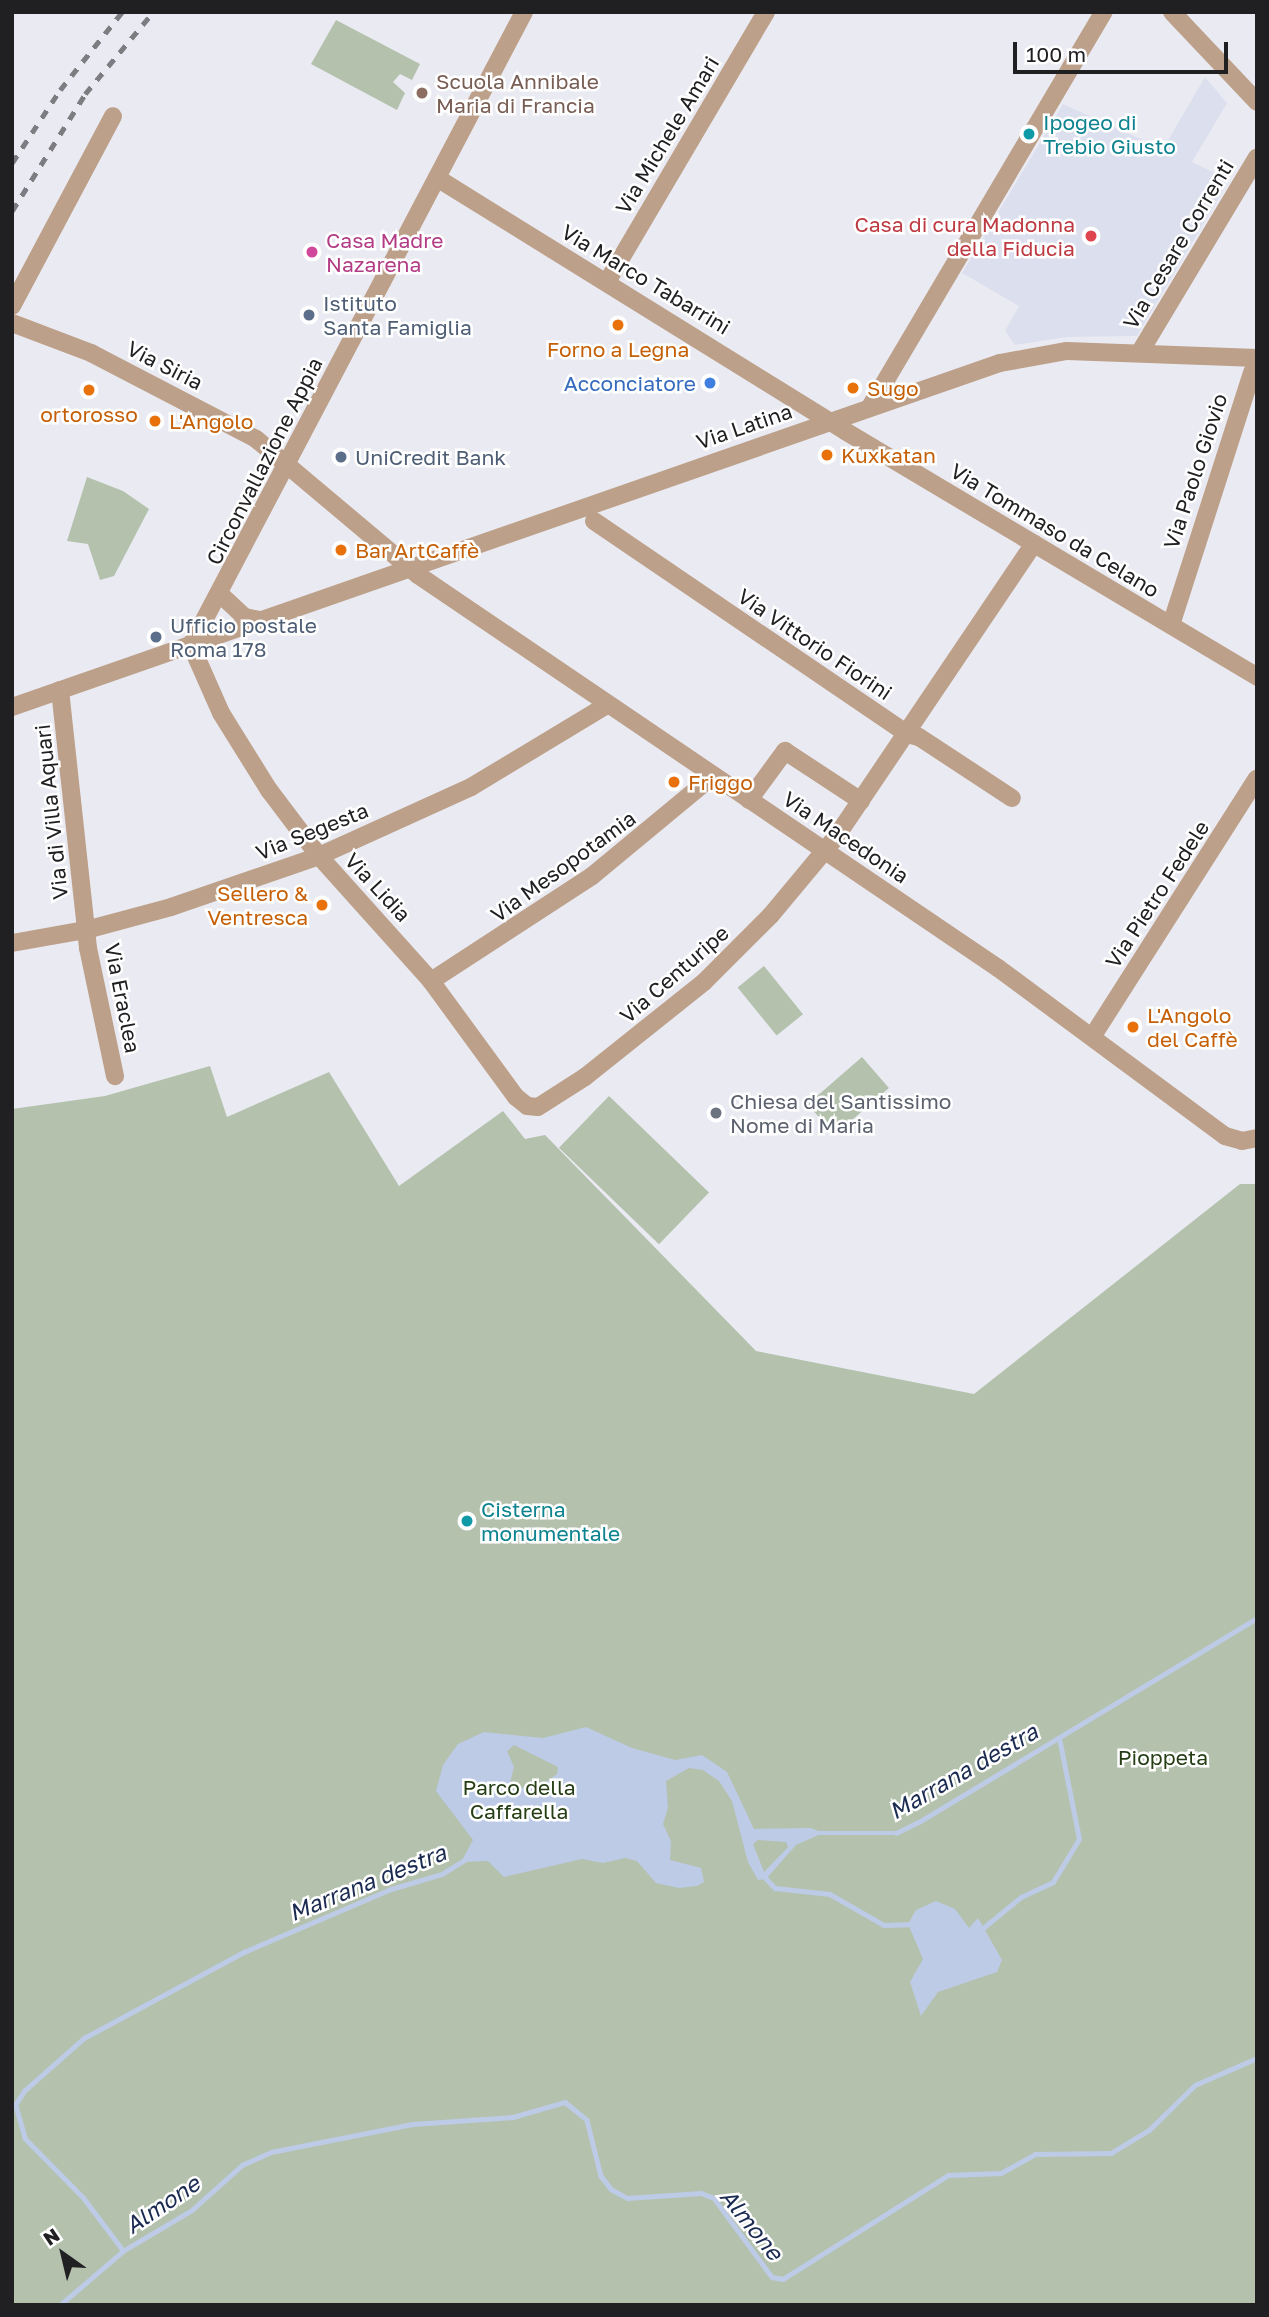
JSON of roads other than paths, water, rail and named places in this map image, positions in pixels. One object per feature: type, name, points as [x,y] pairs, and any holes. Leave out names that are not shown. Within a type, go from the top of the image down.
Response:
[{"type":"street","name":"Circonvallazione Appia","points":[[191,645],[221,595],[524,12]]},
{"type":"street","name":"Via Michele Amari","points":[[607,282],[766,12]]},
{"type":"street","points":[[870,407],[1104,12]]},
{"type":"street","points":[[1172,12],[1257,102]]},
{"type":"street","points":[[12,306],[113,116]]},
{"type":"street","name":"Via Cesare Correnti","points":[[1140,352],[1256,159]]},
{"type":"street","name":"Via Marco Tabarrini","points":[[437,178],[832,419]]},
{"type":"street","name":"Via Siria","points":[[12,323],[104,359],[243,431],[288,464],[407,568]]},
{"type":"street","name":"Via Latina","points":[[191,645],[832,419],[1037,353],[1140,352],[1254,365]]},
{"type":"street","name":"Via Paolo Giovio","points":[[1171,625],[1254,365]]},
{"type":"street","name":"Via Tommaso da Celano","points":[[832,419],[1257,677]]},
{"type":"street","name":"Via Vittorio Fiorini","points":[[594,521],[907,734],[919,737],[1012,798]]},
{"type":"street","name":"Via Centuripe","points":[[531,1107],[548,1104],[585,1077],[705,982],[756,932],[825,850],[861,801],[1034,543]]},
{"type":"street","name":"Via Macedonia","points":[[407,568],[1094,1034],[1229,1138],[1257,1138]]},
{"type":"street","points":[[221,595],[245,617],[259,620]]},
{"type":"street","points":[[12,708],[191,645]]},
{"type":"street","name":"Via Lidia","points":[[191,645],[213,697],[247,757],[319,856],[431,981],[516,1097],[531,1107]]},
{"type":"street","name":"Via di Villa Aquari","points":[[60,690],[86,930]]},
{"type":"street","name":"Via Segesta","points":[[12,943],[86,930],[213,894],[319,856],[471,787],[607,705]]},
{"type":"street","points":[[749,800],[785,751],[861,801]]},
{"type":"street","name":"Via Mesopotamia","points":[[431,981],[592,876],[713,776]]},
{"type":"street","name":"Via Pietro Fedele","points":[[1094,1034],[1257,778]]},
{"type":"street","name":"Via Eraclea","points":[[86,930],[115,1076]]},
{"type":"water","points":[[586,1727],[632,1748],[675,1760],[702,1755],[727,1772],[754,1829],[811,1828],[823,1833],[796,1845],[766,1879],[758,1880],[748,1862],[732,1801],[719,1781],[703,1770],[689,1768],[666,1781],[668,1808],[663,1824],[671,1841],[670,1860],[701,1868],[704,1882],[697,1886],[679,1888],[656,1883],[637,1861],[625,1858],[603,1863],[582,1859],[504,1877],[488,1861],[461,1862],[473,1840],[436,1791],[443,1765],[458,1744],[484,1732],[543,1738]],"holes":[[[514,1745],[558,1767],[557,1774],[546,1782],[508,1791],[514,1767],[507,1751]],[[758,1840],[786,1842],[788,1847],[764,1872],[753,1844]]]},
{"type":"water","points":[[936,1901],[955,1909],[969,1928],[978,1918],[1002,1960],[997,1972],[938,1992],[921,2016],[910,1982],[923,1959],[908,1924],[916,1910]]},
{"type":"waterway","name":"Marrana destra","points":[[820,1833],[896,1833],[919,1822],[1257,1618]]},
{"type":"waterway","points":[[983,1928],[1021,1897],[1053,1882],[1079,1839],[1059,1738]]},
{"type":"waterway","name":"Marrana destra","points":[[123,2251],[83,2198],[25,2139],[15,2105],[24,2091],[84,2038],[244,1952],[391,1889],[442,1874],[466,1859]]},
{"type":"waterway","points":[[763,1875],[775,1888],[830,1894],[884,1925],[908,1924]]},
{"type":"waterway","name":"Almone","points":[[60,2305],[123,2251],[192,2210],[242,2165],[271,2152],[413,2124],[513,2117],[565,2102],[587,2120],[601,2176],[611,2189],[627,2198],[701,2193],[714,2198],[772,2277],[783,2279],[948,2175],[1001,2173],[1035,2154],[1111,2153],[1149,2130],[1195,2085],[1257,2058]]},
{"type":"railway","points":[[12,163],[60,90],[122,12]]},
{"type":"railway","points":[[12,211],[85,94],[153,12]]},
{"type":"place","name":"Scuola Annibale Maria di Francia","points":[[422,93]]},
{"type":"place","name":"Ipogeo di Trebio Giusto","points":[[1029,134]]},
{"type":"place","name":"Casa di cura Madonna della Fiducia","points":[[1091,236]]},
{"type":"place","name":"Casa Madre Nazarena","points":[[312,252]]},
{"type":"place","name":"Istituto Santa Famiglia","points":[[309,315]]},
{"type":"place","name":"Forno a Legna","points":[[618,325]]},
{"type":"place","name":"Acconciatore","points":[[710,383]]},
{"type":"place","name":"Sugo","points":[[853,388]]},
{"type":"place","name":"ortorosso","points":[[89,390]]},
{"type":"place","name":"L'Angolo","points":[[155,421]]},
{"type":"place","name":"Kuxkatan","points":[[827,455]]},
{"type":"place","name":"UniCredit Bank","points":[[341,457]]},
{"type":"place","name":"Bar ArtCaffè","points":[[341,550]]},
{"type":"place","name":"Ufficio postale Roma 178","points":[[156,637]]},
{"type":"place","name":"Friggo","points":[[674,782]]},
{"type":"place","name":"Sellero & Ventresca","points":[[322,905]]},
{"type":"place","name":"L'Angolo del Caffè","points":[[1133,1027]]},
{"type":"place","name":"Chiesa del Santissimo Nome di Maria","points":[[716,1113]]},
{"type":"place","name":"Cisterna monumentale","points":[[467,1521]]},
{"type":"park label","name":"Pioppeta","points":[[1163,1757]]},
{"type":"park label","name":"Parco della Caffarella","points":[[519,1799]]}]
